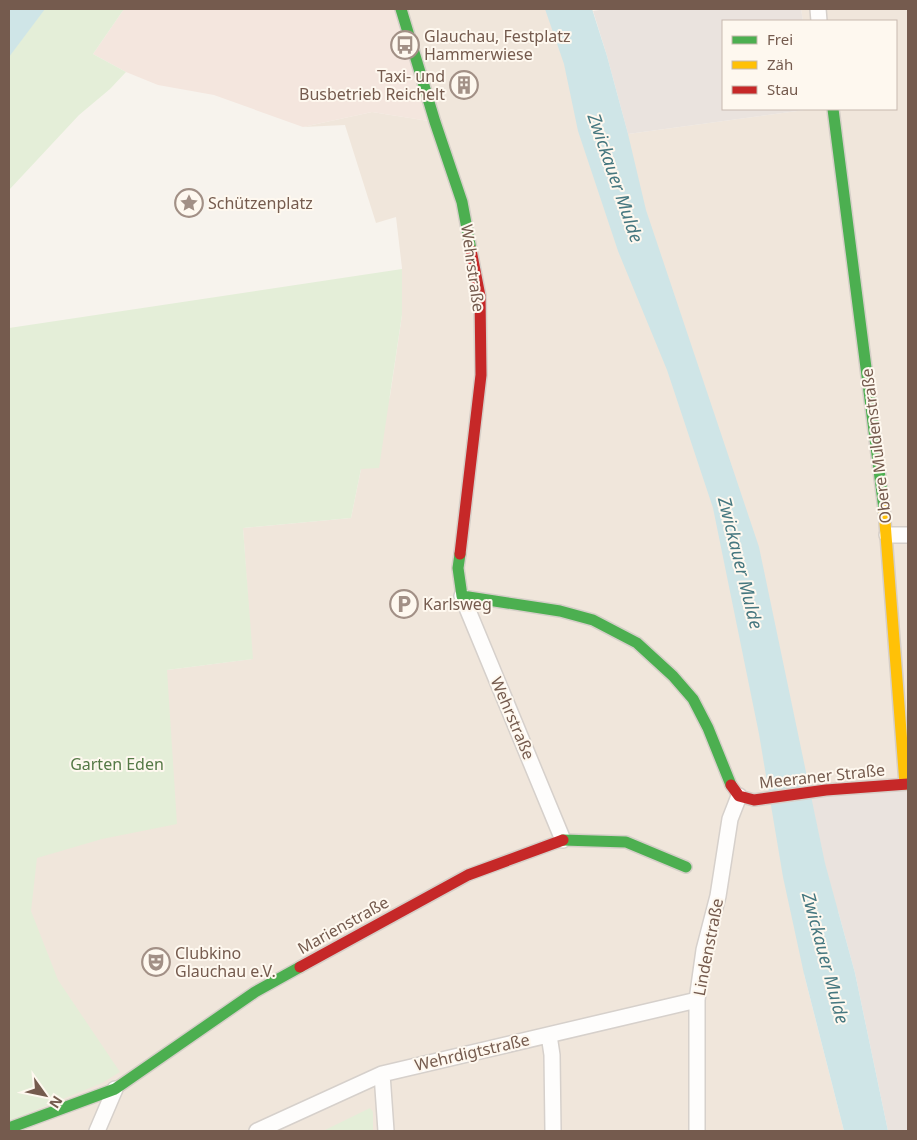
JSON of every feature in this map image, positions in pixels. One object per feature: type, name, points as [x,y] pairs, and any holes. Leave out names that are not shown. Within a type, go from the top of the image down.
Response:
[{"type":"street","name":"Wehrstraße","points":[[401,9],[435,122],[462,202],[480,296],[481,375],[458,568],[462,596],[563,840]]},
{"type":"street","name":"Obere Muldenstraße","points":[[833,110],[844,181],[887,535],[907,784]]},
{"type":"street","points":[[887,535],[908,535]]},
{"type":"street","points":[[462,596],[560,611],[593,620],[636,643],[673,676],[692,699],[708,728],[732,787],[747,798]]},
{"type":"street","name":"Meeraner Straße","points":[[747,798],[907,784]]},
{"type":"street","name":"Lindenstraße","points":[[697,1131],[697,1000],[704,950],[718,896],[730,819],[747,798]]},
{"type":"street","name":"Marienstraße","points":[[9,1128],[115,1089],[255,992],[468,875],[563,840],[626,842],[686,867]]},
{"type":"street","name":"Wehrdigtstraße","points":[[257,1131],[382,1074],[697,1000]]},
{"type":"street","points":[[549,1035],[552,1055],[553,1131]]},
{"type":"street","points":[[382,1074],[386,1131]]},
{"type":"street","points":[[97,1131],[115,1089]]},
{"type":"shaded area","points":[[124,9],[401,9],[435,122],[372,112],[303,127],[214,95],[158,85],[126,72],[93,54]]},
{"type":"shaded area","points":[[401,9],[592,9],[628,134],[805,110],[897,110],[897,20],[803,20],[801,9],[908,9],[908,784],[804,974],[844,1131],[9,1131],[9,695],[167,670],[252,659],[243,528],[351,518],[361,469],[390,396],[402,315],[402,268],[396,217],[376,223],[345,125],[303,127],[372,112],[435,122]]},
{"type":"shaded area","points":[[606,9],[801,9],[803,20],[722,20],[722,110],[805,110],[628,134],[593,11]]},
{"type":"shaded area","points":[[908,784],[908,1131],[888,1131],[855,973],[825,863],[810,793]]},
{"type":"green space","points":[[9,9],[124,9],[93,54],[126,72],[110,89],[79,115],[9,190]]},
{"type":"green space","name":"Garten Eden","points":[[402,269],[402,315],[379,468],[361,469],[351,518],[243,528],[253,659],[167,670],[177,824],[102,839],[37,858],[31,911],[58,980],[120,1072],[102,1083],[9,1121],[9,328]]},
{"type":"green space","points":[[370,1108],[373,1112],[373,1131],[323,1131]]},
{"type":"water","points":[[9,9],[45,9],[9,57]]},
{"type":"water","name":"Zwickauer Mulde","points":[[545,9],[592,9],[628,134],[646,210],[759,547],[825,863],[855,973],[888,1131],[844,1131],[804,974],[783,877],[759,734],[713,508],[667,370],[618,251],[578,131],[564,64]]},
{"type":"traffic: fast","points":[[401,9],[435,122],[462,202],[471,250]]},
{"type":"traffic: fast","points":[[833,110],[884,509]]},
{"type":"traffic: fast","points":[[460,554],[458,568],[462,596],[560,611],[593,620],[637,643],[673,676],[693,699],[708,728],[731,785]]},
{"type":"traffic: fast","points":[[563,840],[626,842],[686,867]]},
{"type":"traffic: fast","points":[[9,1128],[115,1089],[255,992],[300,967]]},
{"type":"traffic: slow","points":[[884,509],[905,784]]},
{"type":"traffic: jam","points":[[460,554],[481,375],[480,296],[471,250]]},
{"type":"traffic: jam","points":[[731,785],[739,796],[754,800],[826,790],[908,784]]},
{"type":"traffic: jam","points":[[300,967],[468,875],[563,840]]},
{"type":"place","name":"Glauchau, Festplatz Hammerwiese","points":[[405,45]]},
{"type":"place","name":"Taxi- und Busbetrieb Reichelt","points":[[464,85]]},
{"type":"place","name":"Schützenplatz","points":[[189,203]]},
{"type":"place","name":"Karlsweg","points":[[404,604]]},
{"type":"place","name":"Clubkino Glauchau e.V.","points":[[156,962]]}]
